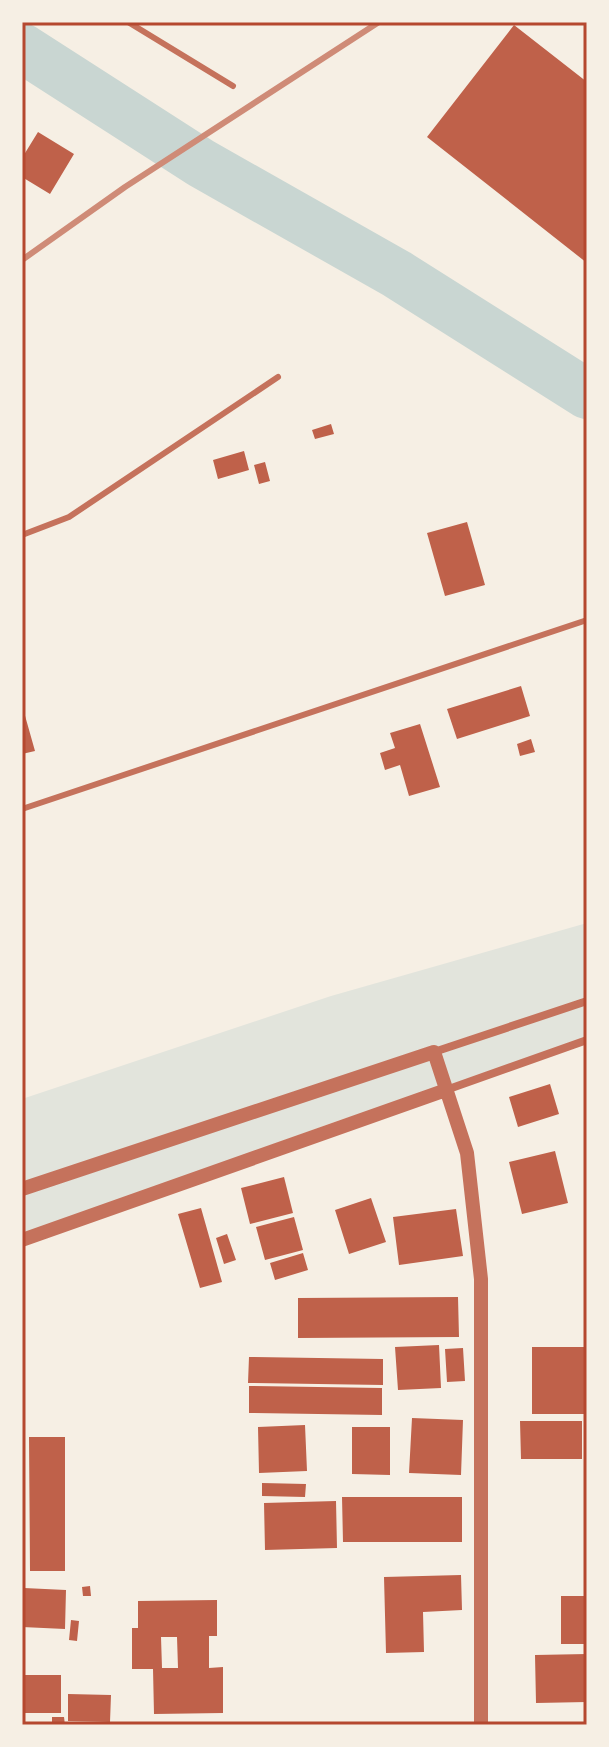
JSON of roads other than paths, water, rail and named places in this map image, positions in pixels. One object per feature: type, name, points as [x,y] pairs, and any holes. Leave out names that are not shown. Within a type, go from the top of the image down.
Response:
[{"type":"street","points":[[22,1189],[587,1001]]},
{"type":"street","points":[[22,1240],[587,1040]]},
{"type":"street","points":[[434,1052],[467,1153],[481,1279],[481,1725]]},
{"type":"lane","points":[[128,22],[233,86]]},
{"type":"lane","points":[[22,535],[69,517],[278,377]]},
{"type":"lane","points":[[22,809],[587,620]]},
{"type":"waterway","points":[[22,48],[201,163],[397,274],[587,394]]},
{"type":"railway","points":[[22,260],[125,187],[379,22]]}]
